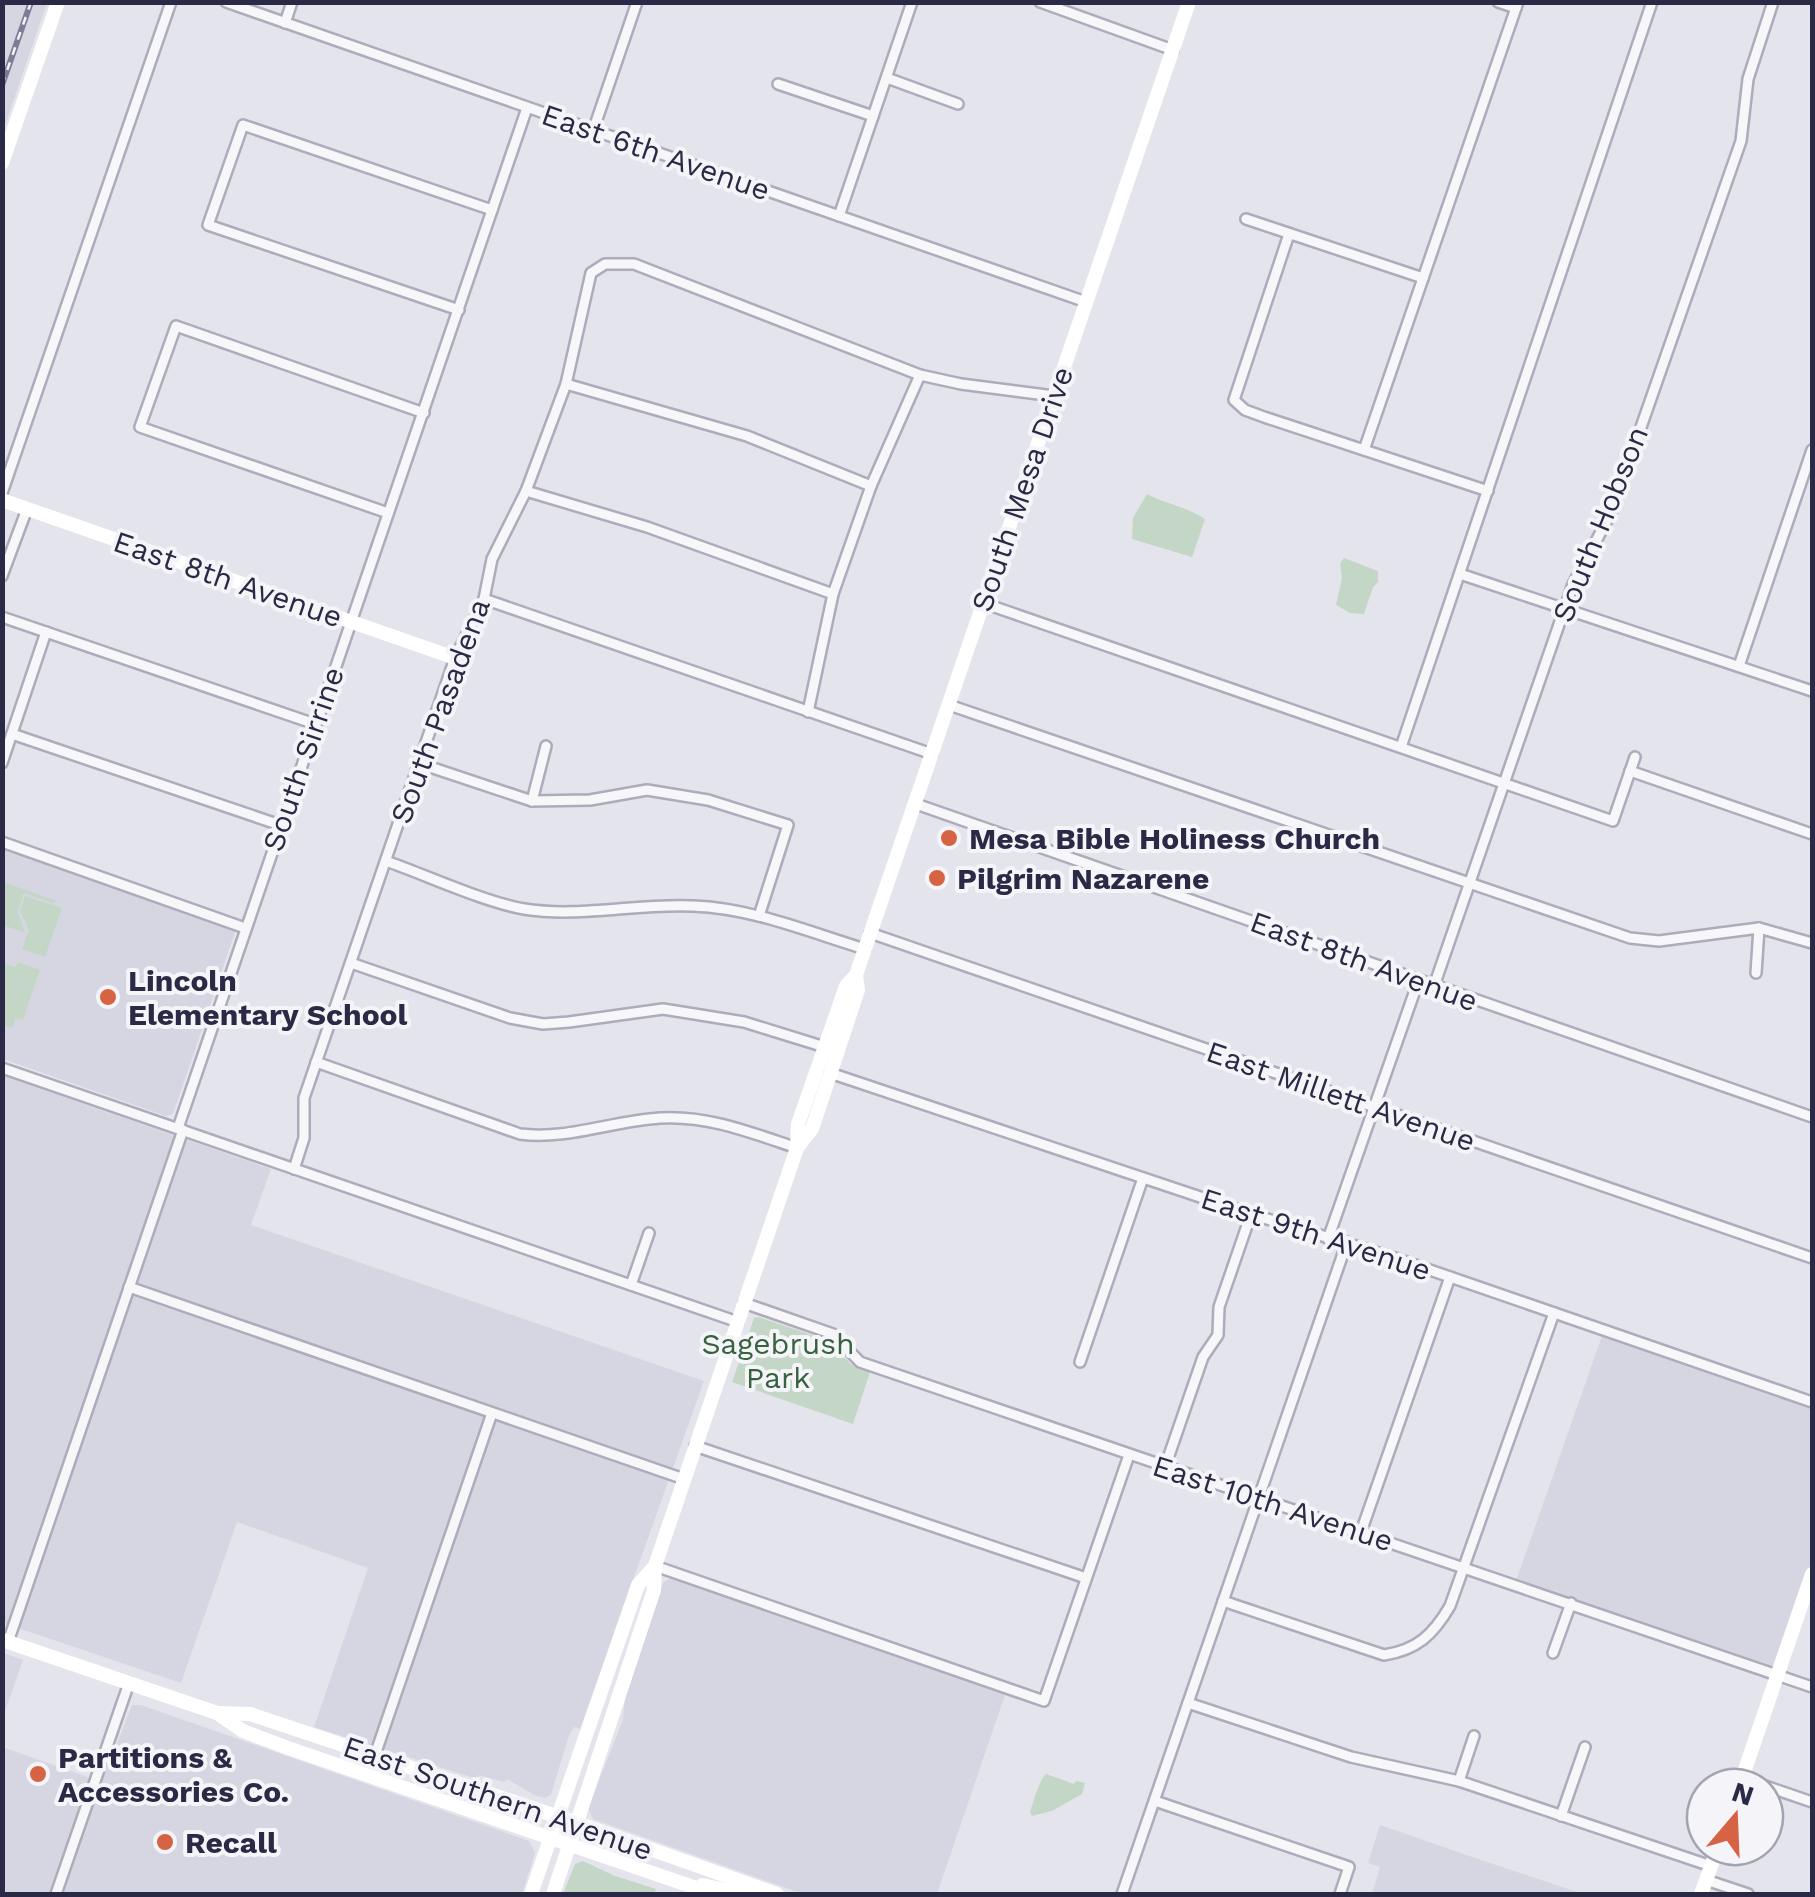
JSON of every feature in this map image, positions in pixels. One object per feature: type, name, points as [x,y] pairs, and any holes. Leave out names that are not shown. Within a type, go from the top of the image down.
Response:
[{"type":"main road","points":[[2,163],[58,2]]},
{"type":"main road","name":"South Mesa Drive","points":[[553,1894],[654,1590],[655,1566],[684,1479],[797,1148],[812,1128],[831,1049],[858,990],[856,976],[870,933],[1189,2]]},
{"type":"main road","name":"East 8th Avenue","points":[[2,497],[26,509],[455,658]]},
{"type":"main road","name":"South Mesa Drive","points":[[531,1894],[638,1586],[655,1566]]},
{"type":"main road","points":[[1746,1767],[1812,1574]]},
{"type":"main road","points":[[614,1714],[613,1696],[624,1645],[622,1630]]},
{"type":"main road","name":"East Southern Avenue","points":[[5,1641],[217,1713],[243,1731],[288,1748],[714,1894]]},
{"type":"main road","name":"East Southern Avenue","points":[[217,1713],[250,1714],[558,1816],[777,1894]]},
{"type":"main road","points":[[288,1748],[302,1745],[366,1763],[375,1755]]},
{"type":"main road","points":[[692,1887],[704,1884],[745,1894]]},
{"type":"street","points":[[2,497],[171,2]]},
{"type":"street","name":"East 6th Avenue","points":[[226,2],[1086,302]]},
{"type":"street","points":[[284,23],[292,2]]},
{"type":"street","points":[[593,130],[636,2]]},
{"type":"street","points":[[839,216],[912,2]]},
{"type":"street","points":[[1040,2],[1173,50]]},
{"type":"street","points":[[1364,450],[1517,6],[1498,2]]},
{"type":"street","points":[[1401,746],[1652,2]]},
{"type":"street","name":"South Hobson","points":[[1434,986],[1564,608],[1610,515],[1727,181],[1744,131],[1753,61],[1772,2]]},
{"type":"street","points":[[886,78],[958,104]]},
{"type":"street","points":[[778,84],[873,116]]},
{"type":"street","name":"South Sirrine","points":[[5,1641],[130,1288],[280,825],[527,108]]},
{"type":"street","points":[[459,310],[208,225],[243,125],[492,210]]},
{"type":"street","points":[[1246,219],[1423,278]]},
{"type":"street","points":[[1290,234],[1234,400],[1245,410],[1264,417],[1488,491]]},
{"type":"street","name":"South Pasadena","points":[[294,1168],[304,1138],[304,1098],[455,658],[484,599],[492,559],[526,491],[566,384],[592,273],[605,264],[634,264],[920,375]]},
{"type":"street","points":[[388,513],[140,427],[176,326],[424,413]]},
{"type":"street","points":[[808,712],[833,594],[871,486],[920,375],[1054,396]]},
{"type":"street","points":[[566,384],[747,436],[871,486]]},
{"type":"street","points":[[1739,666],[1812,450]]},
{"type":"street","points":[[526,491],[647,526],[833,594]]},
{"type":"street","points":[[2,576],[26,509]]},
{"type":"street","points":[[1460,574],[1812,691]]},
{"type":"street","points":[[484,599],[932,754]]},
{"type":"street","points":[[984,603],[1613,821],[1634,757]]},
{"type":"street","points":[[2,617],[315,724]]},
{"type":"street","points":[[2,763],[46,632]]},
{"type":"street","points":[[949,705],[1643,942],[1759,928],[1812,944]]},
{"type":"street","points":[[12,734],[280,825]]},
{"type":"street","points":[[532,801],[546,746]]},
{"type":"street","points":[[418,763],[532,801],[590,800],[647,790],[708,800],[788,825],[759,916]]},
{"type":"street","points":[[1630,771],[1812,834]]},
{"type":"street","points":[[646,774],[647,790]]},
{"type":"street","name":"East 8th Avenue","points":[[916,804],[1812,1116]]},
{"type":"street","points":[[1730,822],[1735,807]]},
{"type":"street","points":[[2,842],[246,928]]},
{"type":"street","points":[[386,861],[520,908],[564,913],[639,905],[697,906],[759,916],[865,950]]},
{"type":"street","points":[[1756,973],[1759,928]]},
{"type":"street","name":"East Millett Avenue","points":[[870,933],[1812,1258]]},
{"type":"street","points":[[352,963],[510,1018],[542,1024],[662,1009],[744,1022],[831,1049]]},
{"type":"street","points":[[1328,1240],[1419,978]]},
{"type":"street","points":[[316,1062],[520,1134],[549,1138],[661,1118],[718,1122],[797,1148]]},
{"type":"street","points":[[2,1083],[5,1068],[738,1322]]},
{"type":"street","name":"East 9th Avenue","points":[[824,1071],[1328,1240],[1347,1242],[1812,1402]]},
{"type":"street","points":[[568,1147],[570,1133]]},
{"type":"street","points":[[1080,1362],[1144,1178]]},
{"type":"street","points":[[1165,1467],[1203,1357],[1218,1334],[1219,1307],[1251,1214]]},
{"type":"street","points":[[631,1285],[649,1233]]},
{"type":"street","points":[[1126,1894],[1347,1242]]},
{"type":"street","points":[[1361,1532],[1450,1277]]},
{"type":"street","points":[[130,1288],[684,1479]]},
{"type":"street","name":"East 10th Avenue","points":[[744,1303],[834,1334],[860,1362],[1812,1686]]},
{"type":"street","points":[[1224,1601],[1384,1655],[1422,1643],[1450,1606],[1554,1312]]},
{"type":"street","points":[[375,1755],[492,1413]]},
{"type":"street","points":[[696,1446],[1086,1578]]},
{"type":"street","points":[[655,1566],[1044,1701],[1129,1455]]},
{"type":"street","points":[[1553,1653],[1570,1603]]},
{"type":"street","points":[[56,1894],[129,1683]]},
{"type":"street","points":[[1188,1703],[1351,1757],[1458,1781],[1561,1816],[1706,1880],[1748,1894]]},
{"type":"street","points":[[1458,1781],[1474,1736]]},
{"type":"street","points":[[1561,1816],[1585,1747]]},
{"type":"street","points":[[1785,1794],[1812,1802]]},
{"type":"street","points":[[1155,1800],[1349,1867],[1340,1894]]},
{"type":"shaded area","points":[[3,2],[47,3],[3,131]]},
{"type":"shaded area","name":"Lincoln Elementary School","points":[[3,849],[235,932],[173,1114],[166,1116],[3,1059]]},
{"type":"shaded area","points":[[3,1076],[271,1169],[251,1225],[704,1381],[580,1729],[574,1727],[568,1738],[551,1795],[534,1795],[507,1779],[504,1782],[479,1775],[477,1779],[314,1727],[368,1568],[237,1522],[181,1683],[3,1623]]},
{"type":"shaded area","points":[[1604,1330],[1812,1402],[1812,1574],[1778,1675],[1515,1584]]},
{"type":"shaded area","points":[[671,1578],[1005,1695],[937,1894],[803,1894],[593,1819],[588,1808],[623,1720],[625,1696],[651,1614],[664,1582]]},
{"type":"shaded area","points":[[2,1653],[23,1660],[3,1717]]},
{"type":"shaded area","points":[[132,1705],[529,1841],[535,1853],[522,1894],[3,1894],[2,1747],[102,1782]]},
{"type":"shaded area","points":[[1380,1825],[1583,1894],[1372,1894],[1380,1867],[1368,1863]]},
{"type":"green space","points":[[1147,494],[1205,519],[1192,557],[1132,539],[1133,518]]},
{"type":"green space","points":[[1344,558],[1378,571],[1378,582],[1364,614],[1350,613],[1336,605]]},
{"type":"green space","points":[[3,882],[57,901],[52,903],[24,893],[18,912],[25,933],[3,925]]},
{"type":"green space","points":[[25,896],[62,908],[45,957],[22,949],[29,930],[20,911]]},
{"type":"green space","points":[[18,962],[40,970],[23,1020],[15,1018],[12,1028],[3,1025],[3,963],[15,967]]},
{"type":"green space","name":"Sagebrush Park","points":[[754,1318],[827,1340],[851,1364],[870,1372],[853,1424],[732,1382]]},
{"type":"green space","points":[[1046,1774],[1074,1784],[1085,1783],[1082,1794],[1052,1811],[1032,1816],[1035,1797]]},
{"type":"green space","points":[[583,1861],[656,1889],[654,1894],[563,1894],[575,1864]]},
{"type":"railway","points":[[2,85],[31,2]]},
{"type":"place","name":"Mesa Bible Holiness Church","points":[[949,838]]},
{"type":"place","name":"Pilgrim Nazarene","points":[[937,878]]},
{"type":"place","name":"Lincoln Elementary School","points":[[108,997]]},
{"type":"place","name":"Partitions & Accessories Co.","points":[[38,1774]]},
{"type":"place","name":"Recall","points":[[165,1842]]}]
